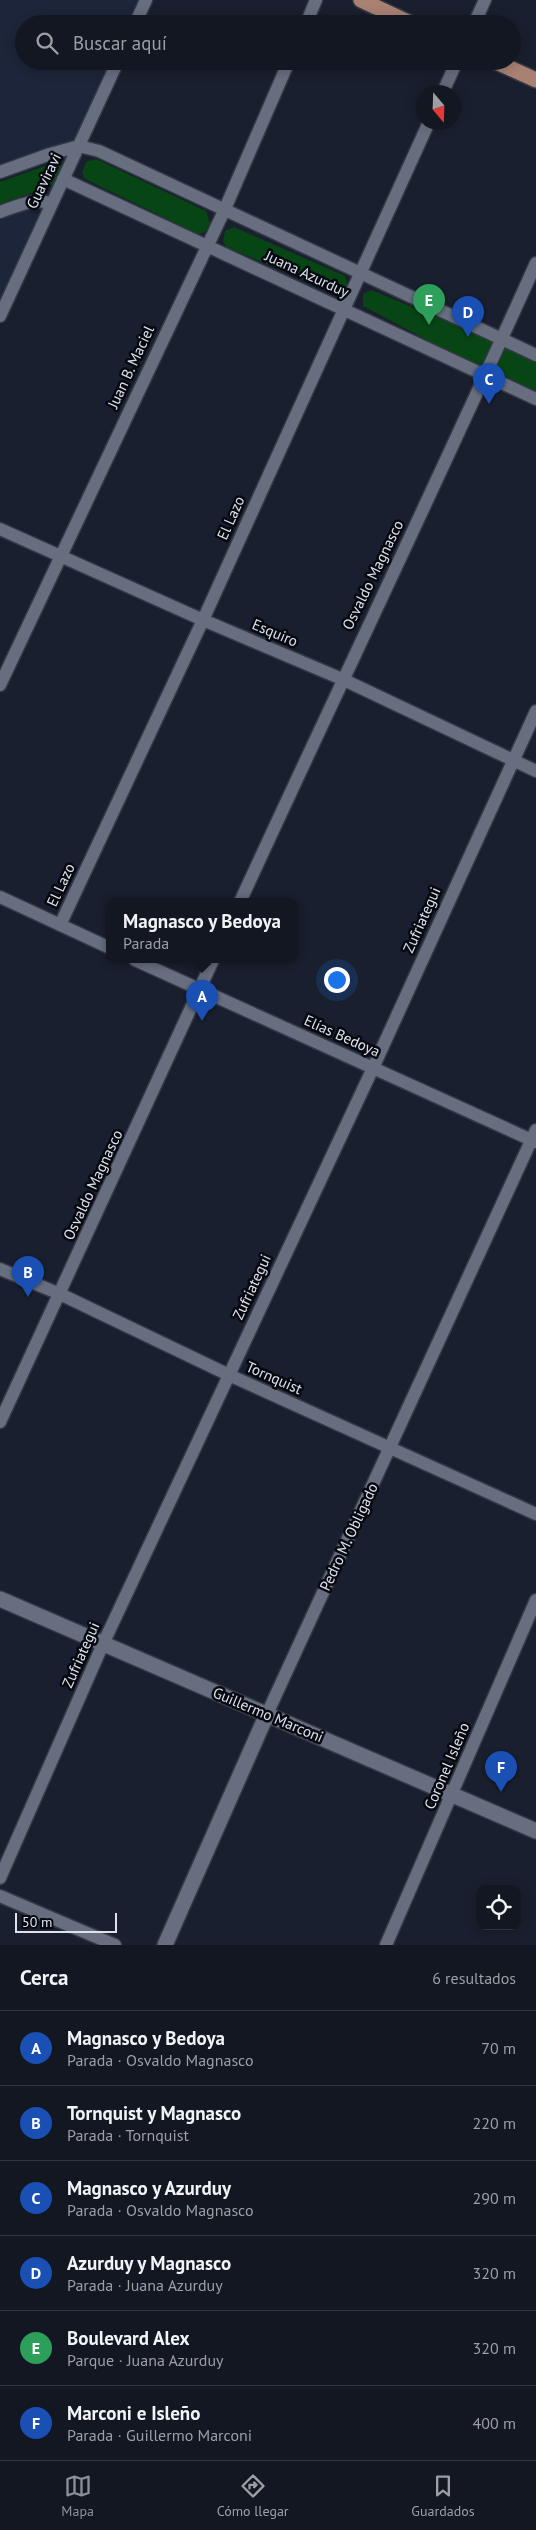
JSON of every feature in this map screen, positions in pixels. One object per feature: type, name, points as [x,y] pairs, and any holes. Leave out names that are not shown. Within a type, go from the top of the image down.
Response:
[{"type":"main road","points":[[361,0],[393,15]]},
{"type":"main road","points":[[514,70],[536,80]]},
{"type":"street","points":[[139,15],[146,0]]},
{"type":"street","points":[[310,15],[316,0]]},
{"type":"street","points":[[478,15],[485,0]]},
{"type":"street","name":"Guaviravi","points":[[0,316],[114,70]]},
{"type":"street","name":"Juan B. Maciel","points":[[0,685],[224,211],[286,70]]},
{"type":"street","points":[[445,85],[453,70]]},
{"type":"street","name":"El Lazo","points":[[60,926],[203,620],[425,130]]},
{"type":"street","points":[[0,172],[79,146]]},
{"type":"street","name":"Juana Azurduy","points":[[79,146],[99,151],[536,355]]},
{"type":"street","name":"Juana Azurduy","points":[[63,179],[536,400]]},
{"type":"street","points":[[0,212],[30,201],[40,200],[51,203]]},
{"type":"street","name":"Osvaldo Magnasco","points":[[242,898],[342,678],[485,376],[536,263]]},
{"type":"street","name":"Esquiro","points":[[0,529],[203,620],[342,678],[536,771]]},
{"type":"street","name":"Zufriategui","points":[[0,1878],[104,1644],[373,1068],[536,711]]},
{"type":"street","points":[[0,897],[106,946]]},
{"type":"street","name":"Elías Bedoya","points":[[142,963],[373,1068],[534,1137]]},
{"type":"street","name":"Osvaldo Magnasco","points":[[0,1422],[212,963]]},
{"type":"street","name":"Pedro M. Obligado","points":[[165,1945],[267,1714],[534,1137]]},
{"type":"street","name":"Tornquist","points":[[0,1269],[60,1294],[229,1375],[536,1514]]},
{"type":"street","name":"Guillermo Marconi","points":[[0,1599],[536,1831]]},
{"type":"street","name":"Coronel Isleño","points":[[386,1945],[536,1600]]},
{"type":"street","points":[[0,1896],[116,1945]]},
{"type":"shaded area","points":[[0,0],[141,0],[134,15],[15,15],[15,70],[109,70],[79,136],[69,143],[0,168]]},
{"type":"shaded area","points":[[27,210],[40,216],[0,304],[0,218]]},
{"type":"green space","points":[[96,159],[206,211],[210,223],[205,232],[198,234],[85,179],[82,173],[86,162]]},
{"type":"green space","points":[[59,161],[64,166],[56,184],[0,204],[0,182]]},
{"type":"green space","points":[[234,227],[345,276],[348,284],[344,292],[337,293],[226,247],[223,241],[225,231]]},
{"type":"green space","points":[[371,290],[536,358],[536,393],[487,372],[363,306],[363,294]]},
{"type":"place","name":"Boulevard Alex","points":[[429,325]]},
{"type":"place","name":"Azurduy y Magnasco","points":[[468,337]]},
{"type":"place","name":"Magnasco y Azurduy","points":[[489,404]]},
{"type":"place","name":"Magnasco y Bedoya","points":[[202,1021]]},
{"type":"place","name":"Tornquist y Magnasco","points":[[28,1297]]},
{"type":"place","name":"Marconi e Isleño","points":[[501,1792]]}]
